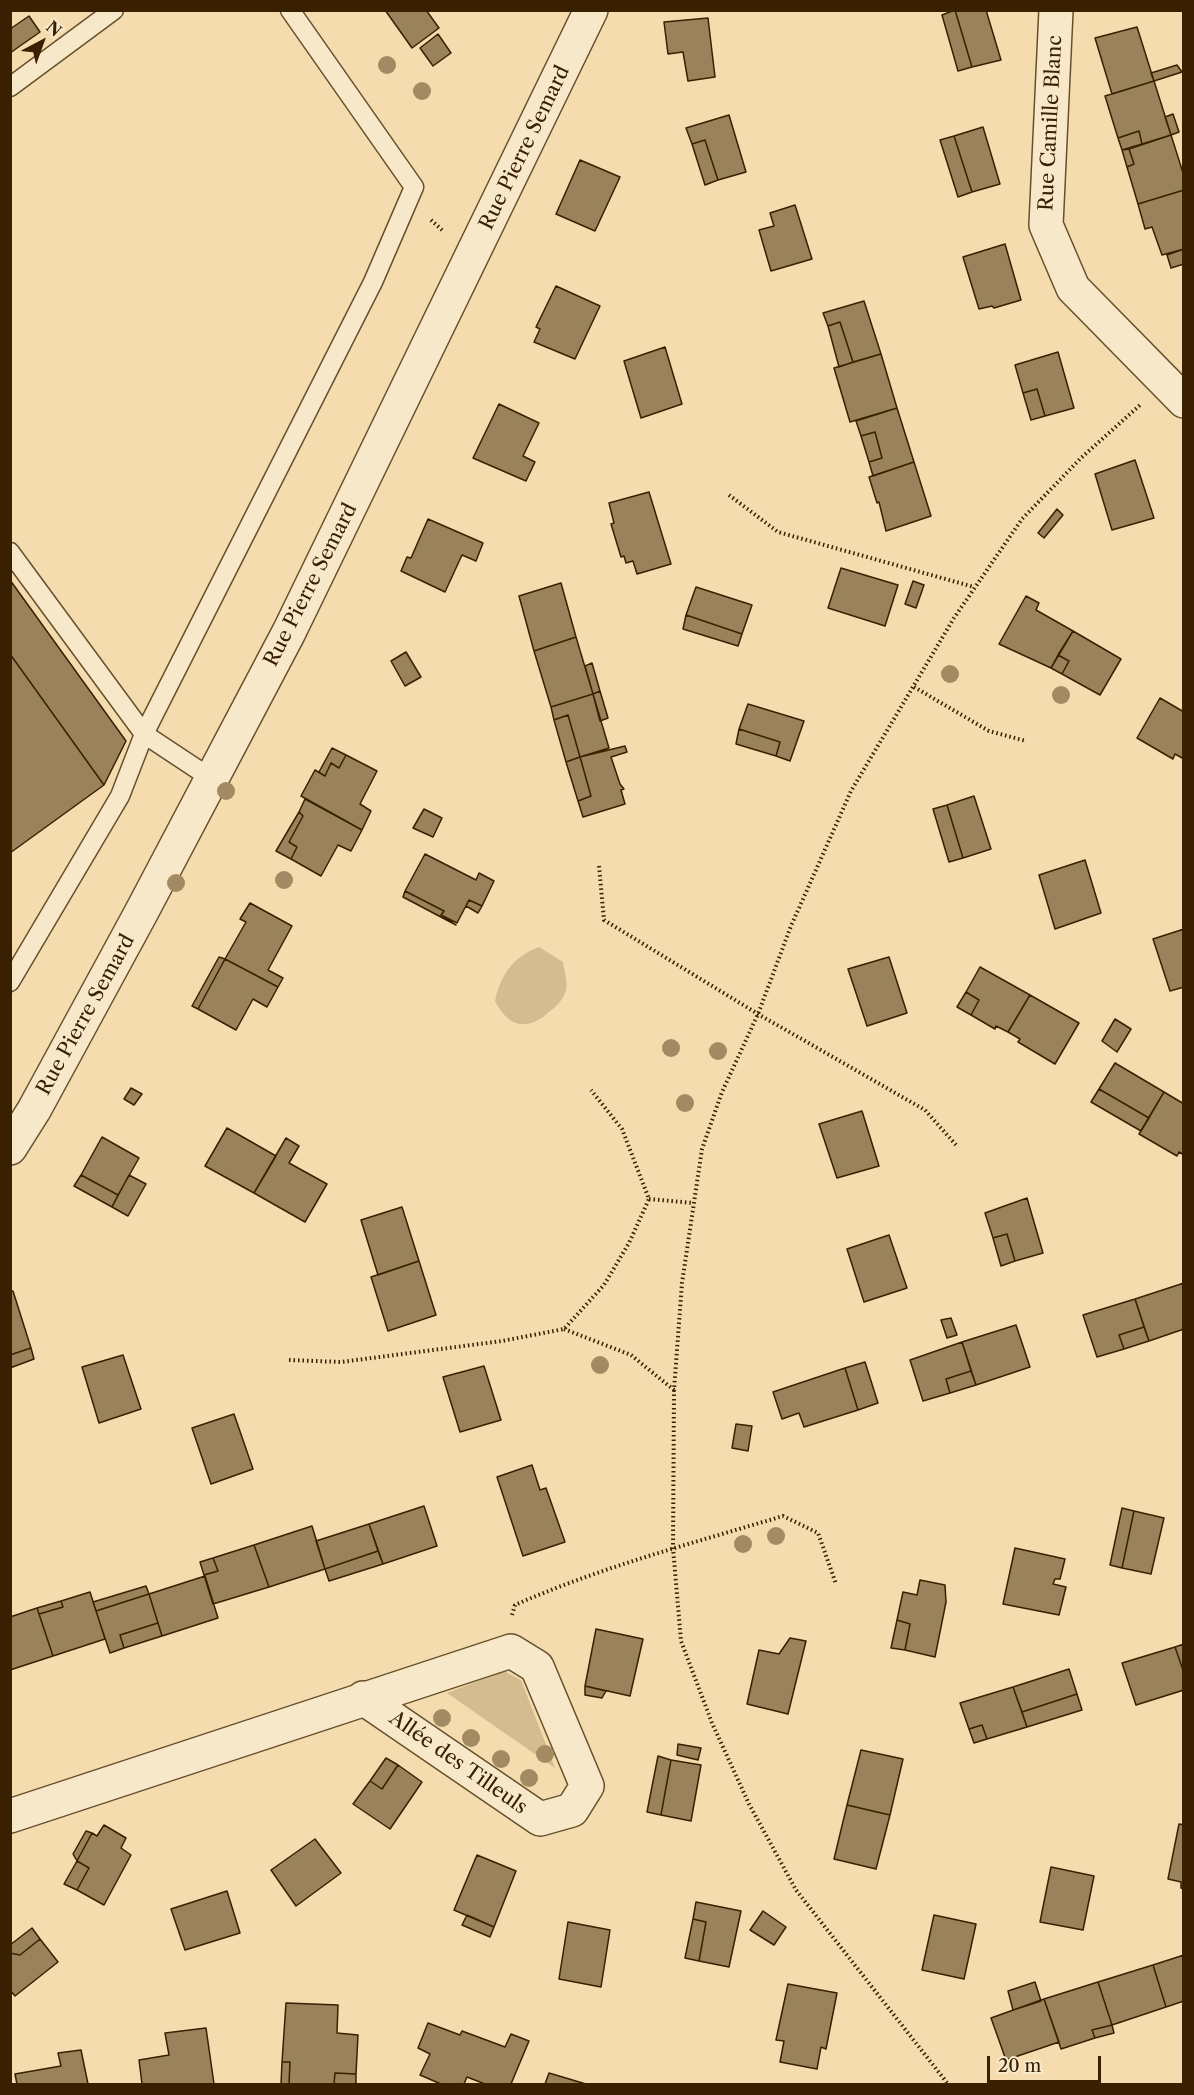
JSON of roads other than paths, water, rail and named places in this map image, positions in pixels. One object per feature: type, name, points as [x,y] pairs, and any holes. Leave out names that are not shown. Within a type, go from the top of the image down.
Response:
[{"type":"street","name":"Rue Pierre Semard","points":[[10,1148],[34,1110],[141,913],[289,632],[591,10]]},
{"type":"street","name":"Rue Camille Blanc","points":[[1056,10],[1046,225],[1073,288],[1174,391]]},
{"type":"street","name":"Allée des Tilleuls","points":[[10,1816],[363,1698],[511,1651],[537,1667],[587,1786],[572,1810],[540,1820],[363,1698]]},
{"type":"lane","points":[[10,87],[114,10]]},
{"type":"lane","points":[[10,982],[120,796],[144,734],[373,282],[414,187],[290,10]]},
{"type":"lane","points":[[10,552],[144,734],[212,779]]}]
